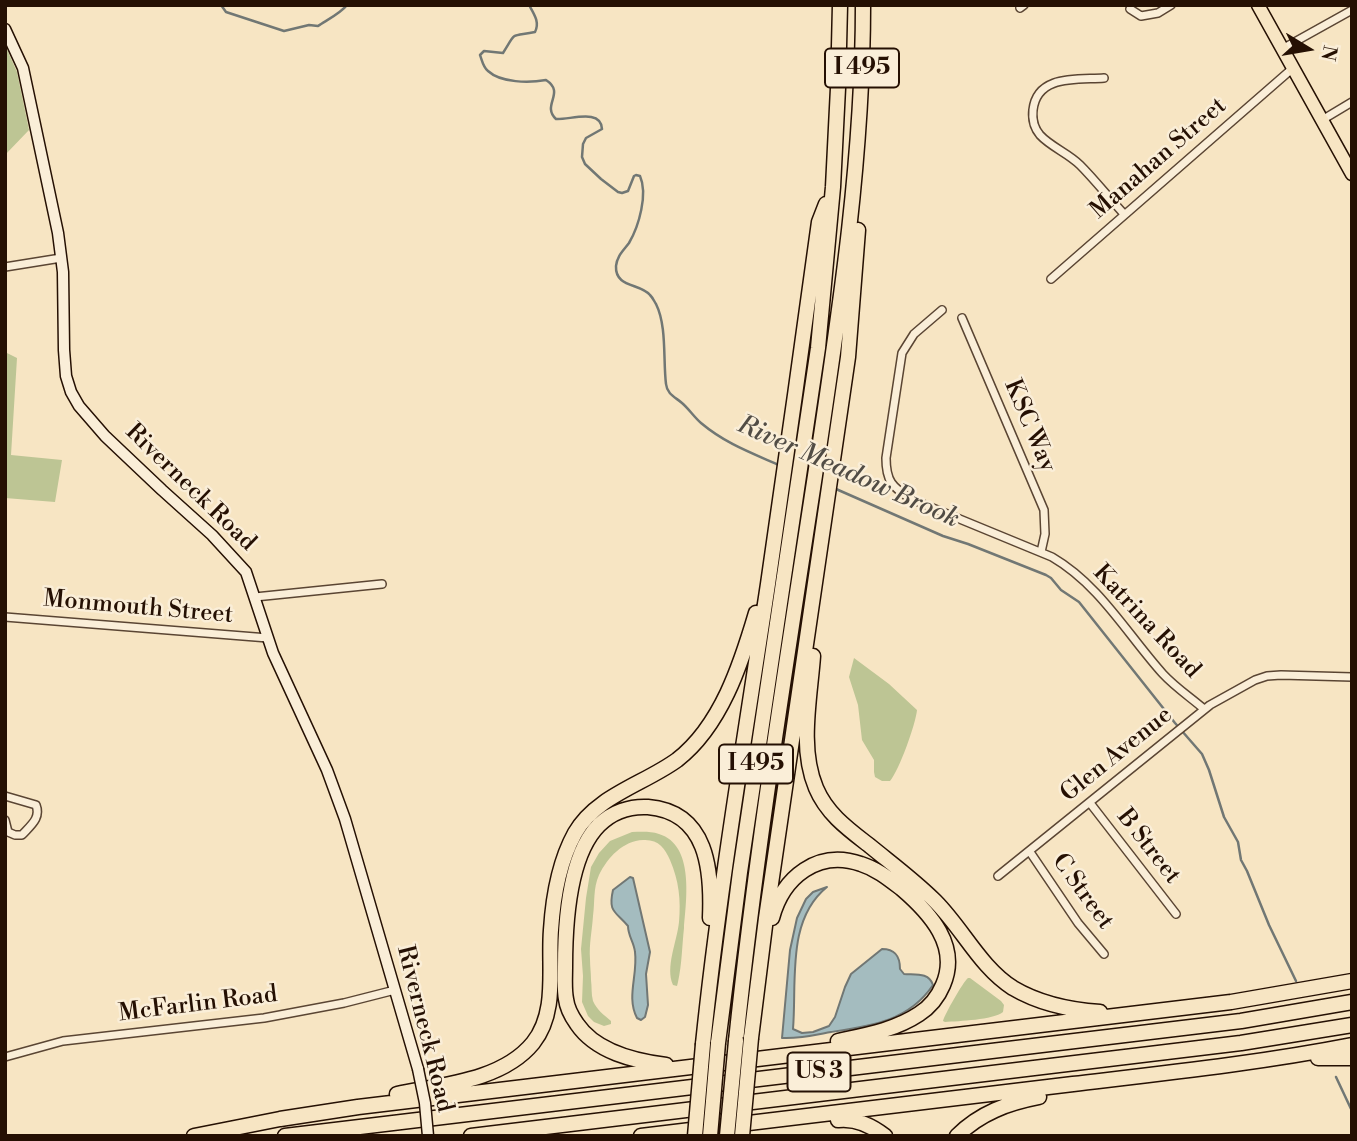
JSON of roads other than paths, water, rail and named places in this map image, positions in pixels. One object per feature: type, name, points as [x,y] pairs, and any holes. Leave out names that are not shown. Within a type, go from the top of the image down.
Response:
[{"type":"highway","name":"I 495","points":[[710,1136],[718,1043],[738,886],[819,334],[832,187],[840,5]]},
{"type":"highway","name":"I 495","points":[[727,1136],[756,880],[849,237],[858,131],[863,5]]},
{"type":"highway","points":[[742,1136],[769,891],[848,357],[859,200],[858,131]]},
{"type":"highway","points":[[690,1133],[738,775],[820,222],[832,187]]},
{"type":"highway","points":[[821,545],[807,743],[812,778],[827,808],[843,825],[936,901],[985,963],[999,978],[1014,988],[1039,1000],[1072,1009],[1151,1012]]},
{"type":"highway","points":[[194,1136],[475,1077],[505,1065],[532,1044],[541,1032],[548,1011],[553,906],[562,867],[574,834],[596,808],[677,759],[705,730],[716,714],[735,674],[768,582]]},
{"type":"highway","points":[[692,1067],[639,1060],[611,1051],[582,1030],[567,1004],[566,923],[579,861],[590,835],[613,814],[627,808],[651,807],[673,814],[692,829],[705,852],[711,897],[703,1044]]},
{"type":"highway","points":[[757,991],[770,927],[780,896],[796,876],[822,862],[850,861],[880,873],[909,895],[928,914],[946,945],[947,966],[944,981],[937,996],[919,1014],[880,1032],[758,1059]]},
{"type":"highway","points":[[280,1119],[1257,999],[1352,981]]},
{"type":"highway","name":"US 3","points":[[285,1136],[1241,1021],[1352,1002]]},
{"type":"highway","name":"US 3","points":[[471,1136],[1227,1045],[1352,1025]]},
{"type":"highway","points":[[663,1136],[1264,1060],[1352,1045]]},
{"type":"highway","points":[[1264,1060],[1352,1058]]},
{"type":"highway","points":[[957,1136],[981,1116],[1004,1105],[1133,1077]]},
{"type":"highway","points":[[809,1117],[855,1120],[871,1126],[885,1136]]},
{"type":"highway","points":[[641,1136],[690,1133]]},
{"type":"main road","points":[[1258,5],[1352,174]]},
{"type":"main road","name":"Riverneck Road","points":[[5,29],[23,68],[58,233],[66,376],[71,392],[79,406],[105,436],[212,535],[246,572],[273,653],[327,770],[345,819],[418,1069],[428,1136]]},
{"type":"street","points":[[1130,9],[1141,16],[1158,13],[1171,5]]},
{"type":"street","points":[[1282,49],[1352,10]]},
{"type":"street","name":"Manahan Street","points":[[1051,279],[1293,68]]},
{"type":"street","points":[[1104,78],[1052,82],[1042,88],[1034,103],[1034,125],[1040,135],[1082,166],[1124,214]]},
{"type":"street","points":[[1322,120],[1352,102]]},
{"type":"street","points":[[5,267],[61,258]]},
{"type":"street","name":"Katrina Road","points":[[942,310],[914,334],[902,353],[886,458],[888,478],[894,487],[911,499],[1064,564],[1107,605],[1162,673],[1204,709]]},
{"type":"street","name":"KSC Way","points":[[962,318],[1044,510],[1045,534],[1041,552]]},
{"type":"street","points":[[256,597],[382,584]]},
{"type":"street","name":"Monmouth Street","points":[[5,617],[268,638]]},
{"type":"street","name":"Glen Avenue","points":[[998,876],[1204,709],[1248,684],[1267,676],[1281,675],[1352,677]]},
{"type":"street","points":[[5,796],[36,805],[39,811],[37,819],[22,835],[8,832],[5,820]]},
{"type":"street","name":"B Street","points":[[1090,803],[1176,914]]},
{"type":"street","name":"C Street","points":[[1030,852],[1077,923],[1104,954]]},
{"type":"street","name":"McFarlin Road","points":[[5,1057],[63,1041],[264,1018],[395,990]]},
{"type":"water","points":[[630,877],[633,878],[650,952],[646,974],[648,1005],[645,1017],[641,1020],[637,1018],[632,1002],[634,948],[628,926],[614,911],[611,903],[613,890]]},
{"type":"water","points":[[827,887],[814,901],[799,934],[793,1029],[802,1033],[829,1026],[851,974],[882,949],[896,954],[904,974],[925,976],[933,985],[913,1007],[888,1020],[813,1035],[782,1038],[790,950],[797,918],[806,899],[813,892]]},
{"type":"waterway","name":"River Meadow Brook","points":[[221,5],[226,12],[284,31],[309,25],[318,26],[347,5]]},
{"type":"waterway","name":"River Meadow Brook","points":[[529,5],[537,21],[535,32],[514,36],[503,53],[484,51],[480,55],[486,69],[508,80],[546,80],[554,90],[551,109],[556,119],[584,116],[596,119],[602,129],[586,138],[582,157],[585,164],[618,192],[628,191],[634,176],[640,176],[643,192],[639,219],[616,266],[619,278],[646,291],[656,304],[663,333],[668,390],[701,423],[720,437],[781,466]]},
{"type":"waterway","name":"River Meadow Brook","points":[[836,489],[943,536],[1046,575],[1061,590],[1079,602],[1202,754],[1224,817],[1238,842],[1241,860],[1296,981]]},
{"type":"waterway","name":"River Meadow Brook","points":[[1336,1077],[1352,1111]]}]
